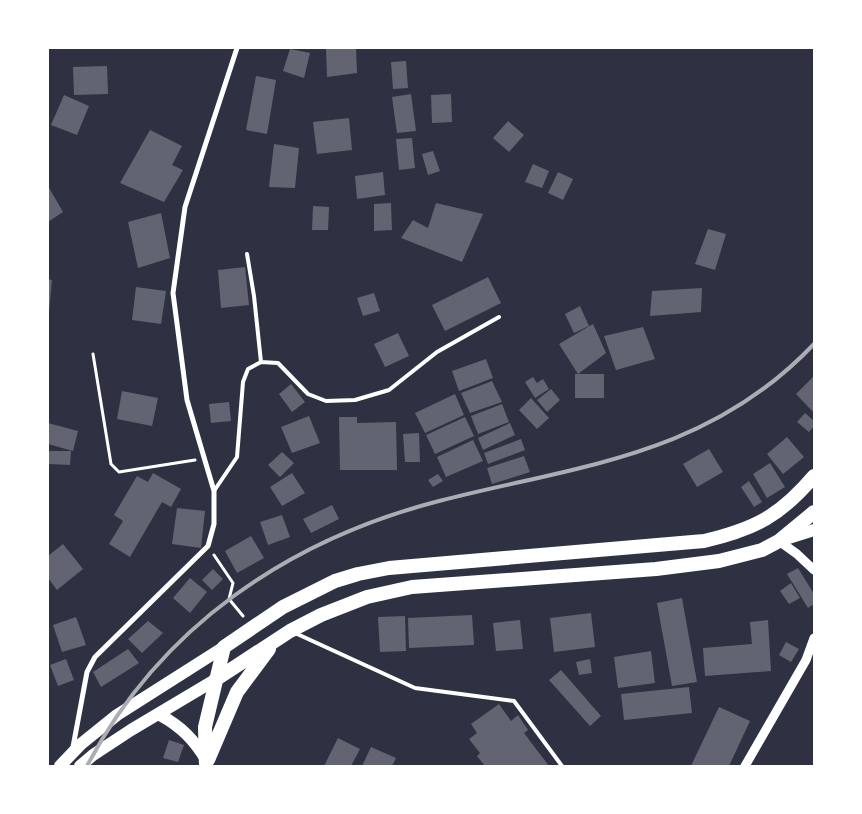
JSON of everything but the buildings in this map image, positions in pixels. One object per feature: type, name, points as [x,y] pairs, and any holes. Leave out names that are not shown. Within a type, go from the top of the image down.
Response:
[{"type":"highway","points":[[207,764],[204,728],[224,647],[283,607],[335,581],[382,570],[670,545],[727,536],[752,527],[784,508],[814,476]]},
{"type":"highway","points":[[215,680],[290,631],[345,605],[392,591],[453,583],[547,578],[702,564],[742,557],[779,541],[814,512]]},
{"type":"highway","points":[[207,764],[237,692],[276,640]]},
{"type":"main road","points":[[779,541],[814,530]]},
{"type":"main road","points":[[60,766],[72,752],[118,715],[224,647]]},
{"type":"main road","points":[[80,766],[131,730],[160,715],[215,680]]},
{"type":"main road","points":[[160,715],[178,725],[190,736],[207,764]]},
{"type":"street","points":[[72,752],[87,672],[95,657],[208,546],[214,524],[214,491],[187,400],[173,292],[185,207],[237,48]]},
{"type":"street","points":[[779,541],[814,570]]},
{"type":"street","points":[[746,766],[806,660],[814,638]]},
{"type":"lane","points":[[247,254],[256,305],[261,362]]},
{"type":"lane","points":[[214,491],[237,457],[243,382],[248,369],[261,362],[278,363],[308,394],[326,401],[355,400],[390,390],[438,352],[499,317]]},
{"type":"lane","points":[[290,631],[415,688],[514,701],[562,766]]},
{"type":"path","points":[[93,354],[111,464],[119,472],[203,459]]},
{"type":"path","points":[[208,546],[233,583],[229,599],[252,628]]},
{"type":"railway","points":[[87,766],[117,716],[152,671],[191,631],[234,596],[281,565],[331,539],[384,518],[439,501],[591,465],[639,451],[685,434],[730,411],[773,382],[814,344]]}]
